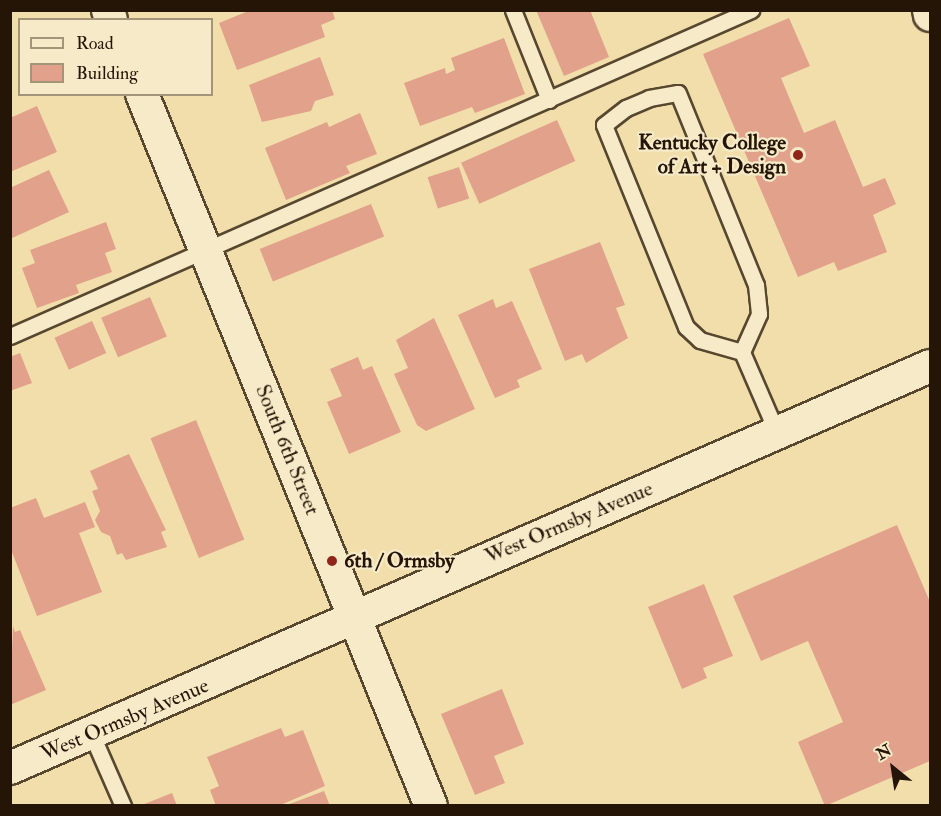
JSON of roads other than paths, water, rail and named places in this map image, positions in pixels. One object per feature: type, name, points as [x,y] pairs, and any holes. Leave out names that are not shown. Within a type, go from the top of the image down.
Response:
[{"type":"street","points":[[928,10],[930,15]]},
{"type":"street","name":"South 6th Street","points":[[143,96],[431,806]]},
{"type":"street","name":"West Ormsby Avenue","points":[[10,768],[930,366]]},
{"type":"lane","points":[[513,10],[549,100]]},
{"type":"lane","points":[[10,336],[751,10]]},
{"type":"lane","points":[[742,352],[700,340],[686,327],[604,125],[626,108],[650,98],[678,93],[756,285],[759,314],[742,352],[777,433]]},
{"type":"lane","points":[[91,734],[123,806]]},
{"type":"place","name":"Kentucky College of Art + Design","points":[[798,155]]},
{"type":"place","name":"6th / Ormsby","points":[[332,561]]}]
